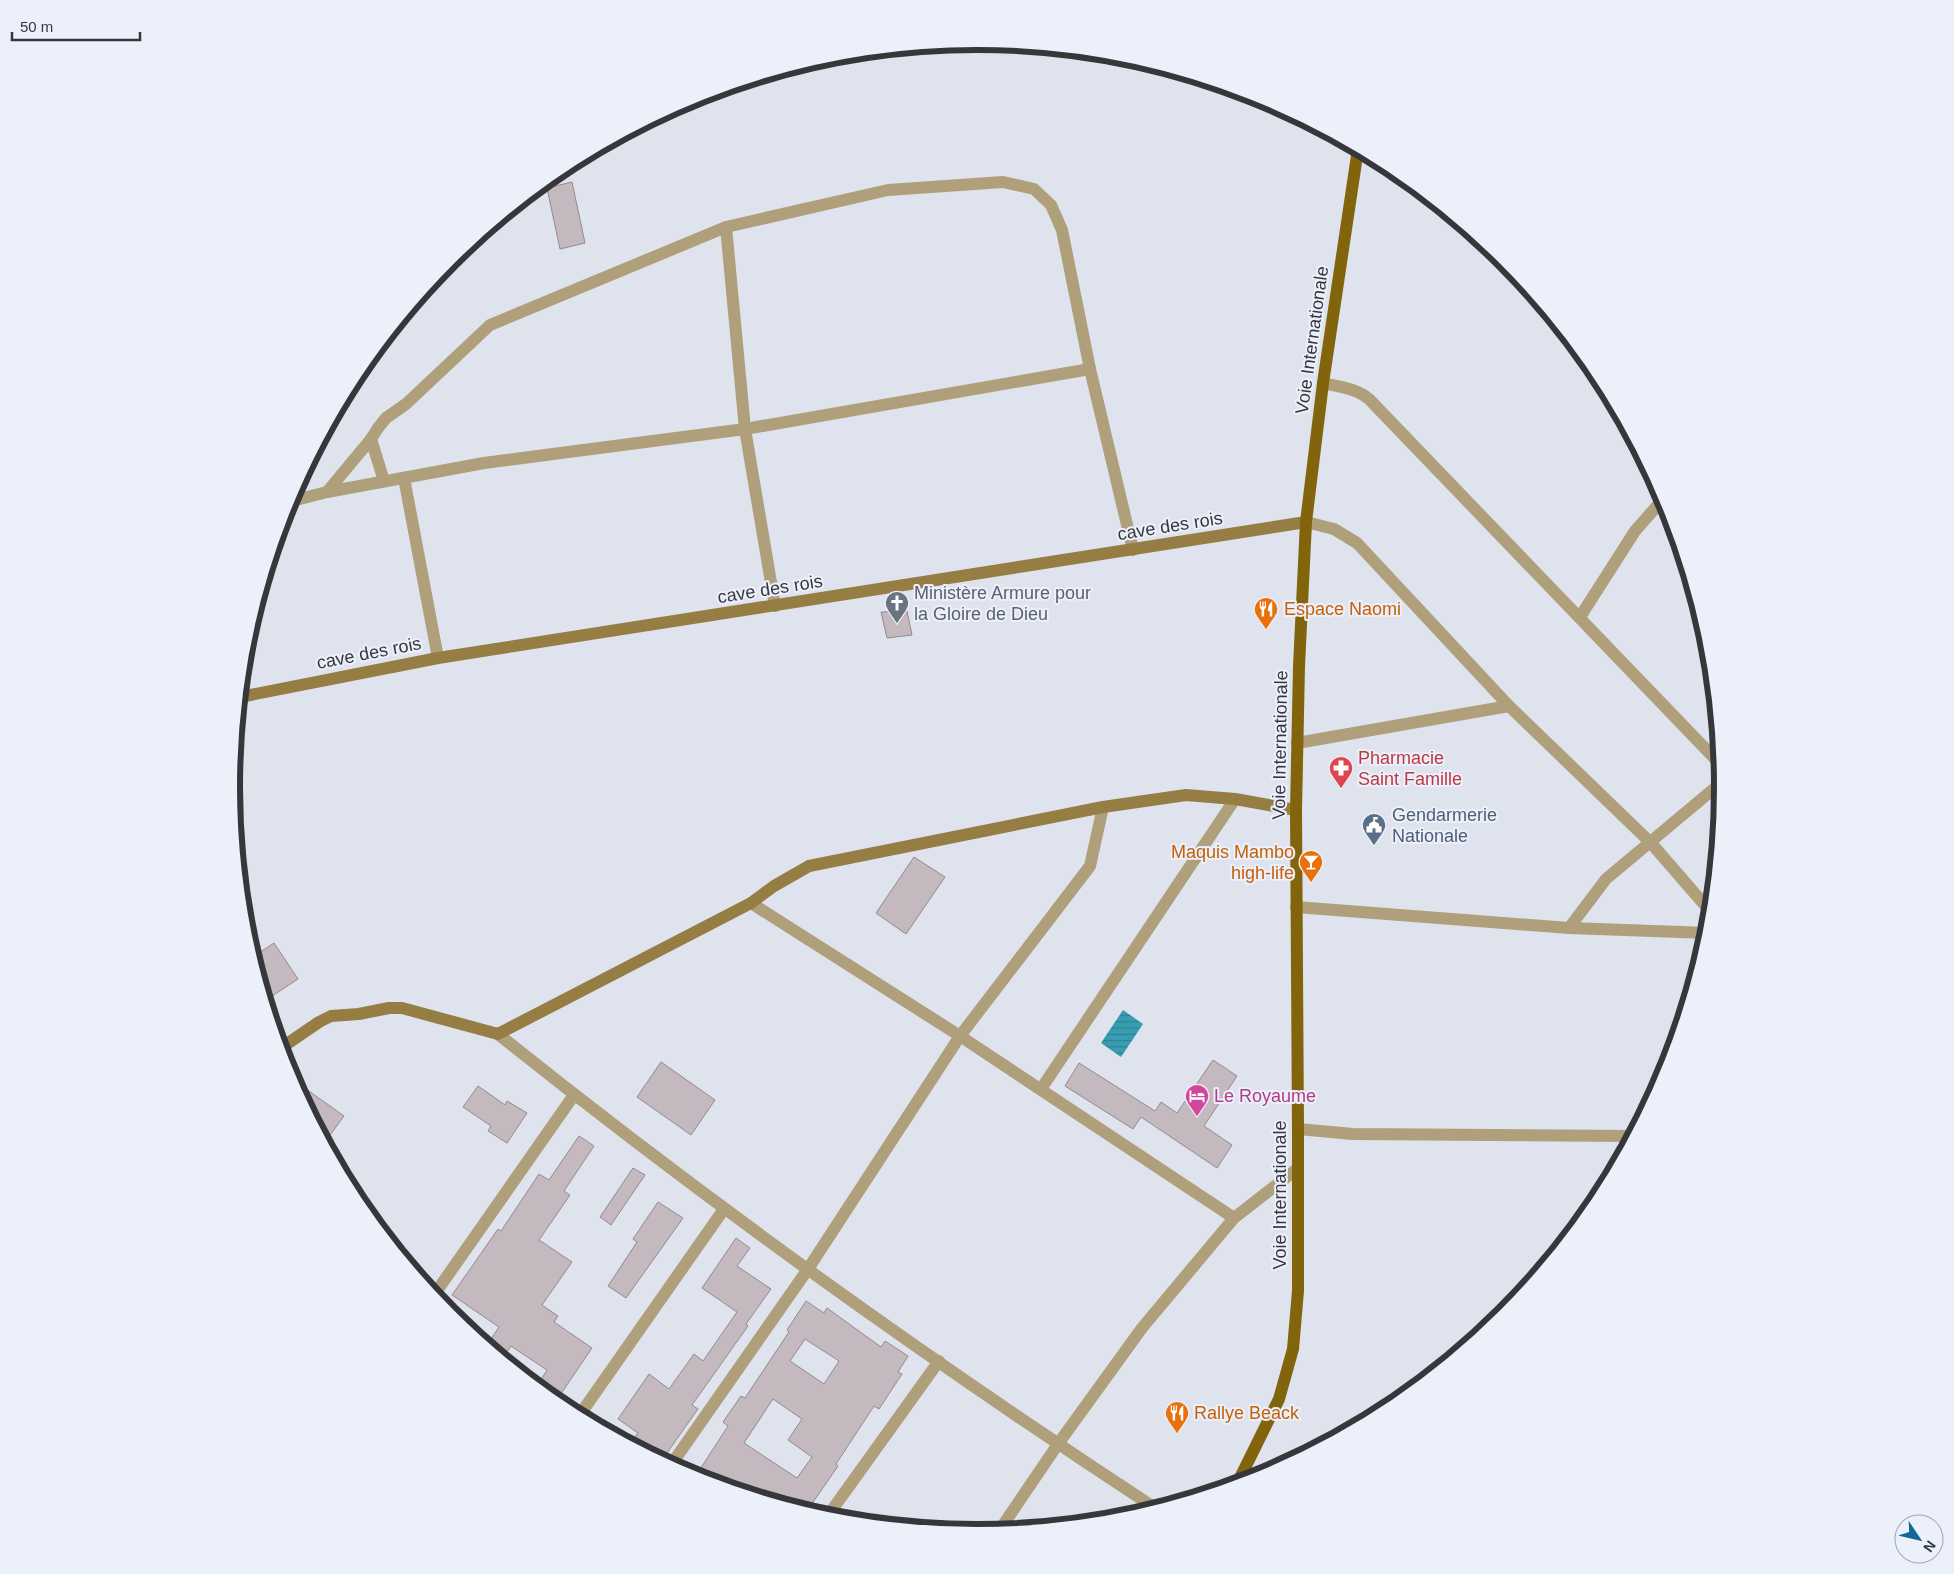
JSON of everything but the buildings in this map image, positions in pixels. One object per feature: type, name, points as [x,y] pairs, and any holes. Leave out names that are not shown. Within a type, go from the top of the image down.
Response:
[{"type":"main road","name":"Voie Internationale","points":[[1242,1475],[1279,1399],[1293,1348],[1298,1291],[1296,810],[1306,522],[1323,383],[1357,156]]},
{"type":"street","points":[[326,492],[371,440],[386,418],[415,396],[490,325],[726,227],[888,190],[1003,182],[1034,189],[1051,205],[1062,230],[1090,369],[1134,550]]},
{"type":"street","points":[[726,227],[745,429],[775,606]]},
{"type":"street","points":[[299,499],[326,492],[484,464],[745,429],[1090,369]]},
{"type":"street","points":[[1323,383],[1363,393],[1713,756]]},
{"type":"street","points":[[371,440],[384,481]]},
{"type":"street","points":[[404,478],[438,658]]},
{"type":"street","points":[[1580,617],[1635,530],[1658,505]]},
{"type":"street","points":[[1306,522],[1334,529],[1357,542],[1509,706],[1651,843],[1704,905]]},
{"type":"street","name":"cave des rois","points":[[246,696],[438,658],[1306,522]]},
{"type":"street","points":[[1297,743],[1509,706]]},
{"type":"street","points":[[1569,928],[1606,879],[1714,789]]},
{"type":"street","points":[[498,1034],[751,903],[774,886],[809,866],[1103,807],[1186,795],[1235,799],[1296,810]]},
{"type":"street","points":[[1041,1090],[1235,799]]},
{"type":"street","points":[[675,1459],[808,1269],[960,1036],[1090,866],[1103,807]]},
{"type":"street","points":[[751,903],[960,1036],[1234,1218]]},
{"type":"street","points":[[1296,907],[1569,928],[1700,933]]},
{"type":"street","points":[[287,1044],[331,1016],[359,1014],[389,1008],[402,1008],[498,1034],[574,1095],[724,1209],[1058,1444],[1148,1504]]},
{"type":"street","points":[[438,1289],[574,1095]]},
{"type":"street","points":[[1298,1129],[1353,1134],[1626,1136]]},
{"type":"street","points":[[1005,1523],[1058,1444],[1142,1328],[1234,1218],[1297,1169]]},
{"type":"street","points":[[583,1410],[724,1209]]},
{"type":"street","points":[[832,1510],[939,1361]]},
{"type":"water","points":[[1123,1010],[1143,1024],[1121,1057],[1101,1043]]},
{"type":"place","name":"Ministère Armure pour la Gloire de Dieu","points":[[897,624]]},
{"type":"place","name":"Espace Naomi","points":[[1266,630]]},
{"type":"place","name":"Pharmacie Saint Famille","points":[[1341,789]]},
{"type":"place","name":"Gendarmerie Nationale","points":[[1374,846]]},
{"type":"place","name":"Maquis Mambo high-life","points":[[1311,883]]},
{"type":"place","name":"Le Royaume","points":[[1197,1117]]},
{"type":"place","name":"Rallye Beack","points":[[1177,1434]]}]
